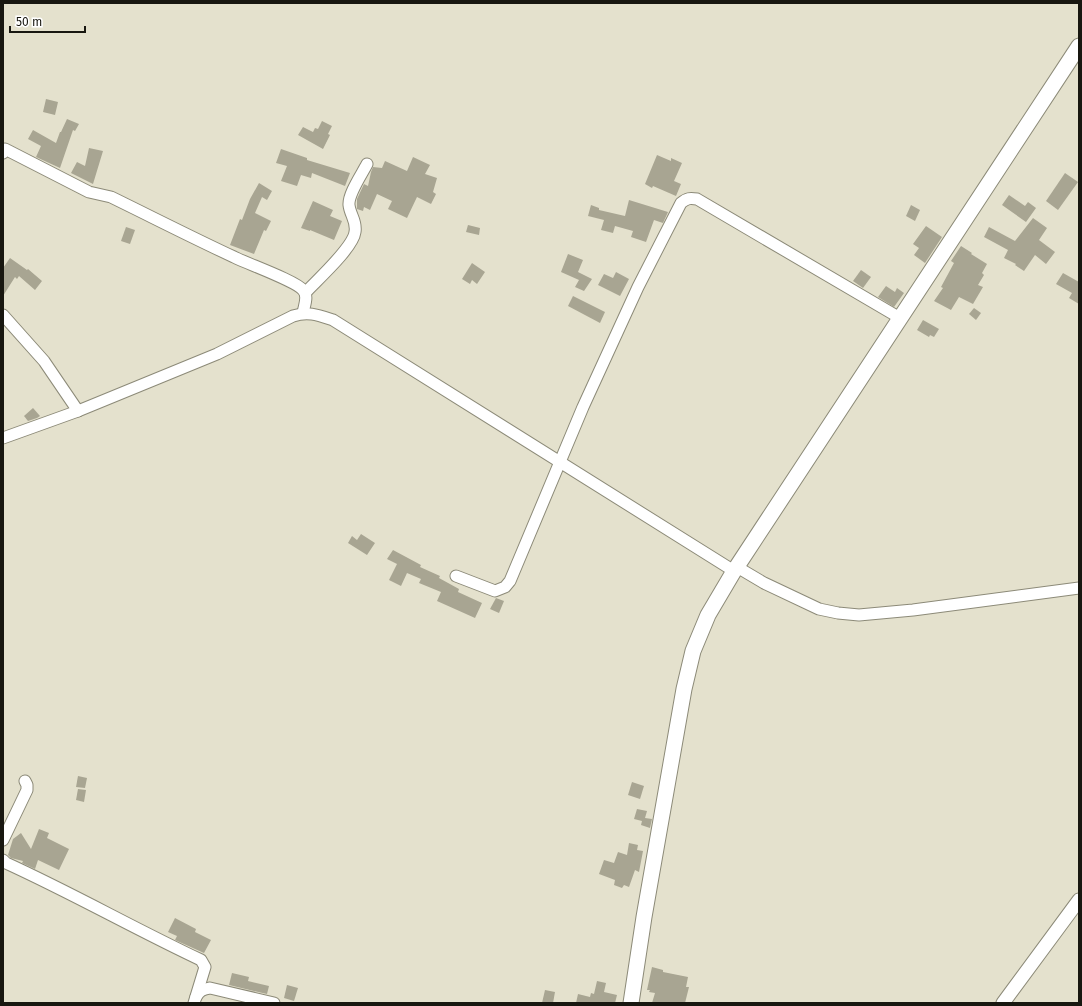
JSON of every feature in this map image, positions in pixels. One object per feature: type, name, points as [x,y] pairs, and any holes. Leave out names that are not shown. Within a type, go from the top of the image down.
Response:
[{"type":"main road","points":[[631,1003],[644,917],[686,682],[693,651],[708,615],[735,569],[1079,46]]},
{"type":"street","points":[[4,150],[89,192],[111,197],[234,257],[292,282],[303,289],[305,293],[306,296],[303,313]]},
{"type":"street","points":[[305,293],[348,246],[355,233],[356,224],[349,204],[350,198],[367,164]]},
{"type":"street","points":[[456,576],[495,591],[505,587],[510,581],[582,407],[638,287],[681,203],[685,200],[689,198],[697,199],[900,318]]},
{"type":"street","points":[[3,438],[78,411],[217,354],[281,321],[303,313],[319,315],[333,320],[559,462],[735,569],[819,609],[838,613],[859,614],[913,610],[1079,588]]},
{"type":"street","points":[[3,315],[44,361],[78,411]]},
{"type":"street","points":[[3,840],[27,790],[25,781]]},
{"type":"street","points":[[3,860],[6,863],[50,883],[201,960],[205,967],[195,1000]]},
{"type":"street","points":[[1003,1003],[1079,900]]},
{"type":"street","points":[[195,1000],[198,993],[204,989],[210,988],[274,1003]]},
{"type":"building","points":[[46,99],[58,102],[55,115],[43,112]]},
{"type":"building","points":[[67,119],[79,124],[75,131],[73,130],[60,168],[36,157],[41,146],[28,139],[33,130],[56,143]]},
{"type":"building","points":[[322,121],[332,126],[328,134],[330,135],[323,149],[298,135],[303,127],[313,132],[315,128],[318,129]]},
{"type":"building","points":[[89,148],[103,151],[93,184],[71,173],[77,162],[85,166]]},
{"type":"building","points":[[281,149],[307,158],[307,160],[350,173],[345,186],[312,173],[311,178],[301,175],[297,186],[281,181],[287,166],[276,163]]},
{"type":"building","points":[[657,155],[671,161],[671,158],[682,163],[674,181],[681,184],[676,196],[653,186],[652,188],[645,184]]},
{"type":"building","points":[[413,157],[430,165],[425,174],[437,178],[433,192],[436,194],[431,204],[417,197],[407,218],[388,209],[392,201],[377,194],[370,210],[364,207],[363,211],[357,209],[357,199],[364,184],[368,186],[373,167],[382,168],[385,161],[407,171]]},
{"type":"building","points":[[1065,173],[1078,182],[1058,210],[1046,201]]},
{"type":"building","points":[[259,183],[272,191],[267,200],[262,197],[255,213],[271,221],[266,231],[264,230],[254,254],[230,245],[240,219],[242,220],[250,199]]},
{"type":"building","points":[[1009,195],[1025,206],[1028,202],[1036,208],[1026,222],[1002,205]]},
{"type":"building","points":[[629,200],[668,212],[663,223],[654,220],[646,242],[631,237],[633,231],[615,226],[613,233],[601,230],[604,220],[588,216],[591,205],[599,208],[599,210],[625,216]]},
{"type":"building","points":[[313,201],[333,210],[330,216],[342,221],[334,240],[301,228]]},
{"type":"building","points":[[911,205],[920,210],[915,221],[906,216]]},
{"type":"building","points":[[1033,218],[1047,228],[1039,240],[1055,252],[1046,264],[1035,255],[1024,271],[1015,265],[1016,264],[1004,258],[1008,250],[984,237],[989,227],[1015,241]]},
{"type":"building","points":[[468,225],[480,228],[479,235],[466,232]]},
{"type":"building","points":[[926,226],[942,237],[925,263],[914,255],[919,248],[913,244]]},
{"type":"building","points":[[126,227],[135,230],[130,244],[121,241]]},
{"type":"building","points":[[961,246],[987,264],[982,273],[984,275],[978,285],[983,287],[973,304],[959,297],[951,310],[934,301],[943,288],[941,287],[954,263],[951,261]]},
{"type":"building","points":[[568,254],[583,260],[578,272],[592,279],[584,291],[575,287],[579,280],[561,272]]},
{"type":"building","points":[[10,258],[27,270],[28,269],[42,281],[35,290],[19,276],[17,279],[15,277],[3,296],[3,268]]},
{"type":"building","points":[[472,263],[485,272],[477,284],[472,280],[470,284],[462,279]]},
{"type":"building","points":[[861,270],[871,277],[863,288],[853,281]]},
{"type":"building","points":[[616,272],[629,279],[620,296],[598,285],[604,274],[613,278]]},
{"type":"building","points":[[1063,273],[1079,282],[1079,304],[1069,298],[1072,293],[1056,284]]},
{"type":"building","points":[[886,286],[895,292],[897,288],[904,293],[894,307],[878,297]]},
{"type":"building","points":[[573,296],[605,312],[600,323],[568,306]]},
{"type":"building","points":[[974,308],[981,313],[976,320],[969,314]]},
{"type":"building","points":[[923,320],[939,329],[934,337],[930,335],[929,337],[917,330]]},
{"type":"building","points":[[33,408],[40,416],[28,421],[24,416]]},
{"type":"building","points":[[361,534],[375,543],[367,555],[348,543],[352,536],[357,540]]},
{"type":"building","points":[[393,550],[421,565],[420,567],[440,576],[439,578],[459,589],[458,592],[482,603],[475,618],[437,601],[441,592],[419,583],[421,579],[407,573],[401,586],[389,580],[397,564],[387,559]]},
{"type":"building","points":[[496,598],[504,601],[499,613],[490,609]]},
{"type":"building","points":[[78,776],[87,778],[85,788],[76,787]]},
{"type":"building","points":[[632,782],[644,786],[640,799],[628,795]]},
{"type":"building","points":[[78,789],[86,790],[84,802],[76,800]]},
{"type":"building","points":[[637,809],[647,811],[645,818],[652,819],[650,828],[641,825],[642,821],[634,819]]},
{"type":"building","points":[[39,829],[49,833],[47,838],[69,849],[59,870],[38,860],[35,869],[22,863],[23,861],[11,858],[8,855],[13,839],[21,833],[31,849]]},
{"type":"building","points":[[629,843],[638,845],[637,850],[643,851],[639,872],[635,870],[629,887],[624,885],[622,888],[614,885],[615,880],[599,874],[604,860],[614,863],[618,852],[627,855]]},
{"type":"building","points":[[175,918],[196,929],[195,932],[211,940],[204,953],[175,940],[177,936],[168,932]]},
{"type":"building","points":[[652,967],[663,970],[663,972],[688,977],[686,987],[689,987],[685,1003],[652,1003],[655,993],[647,990]]},
{"type":"building","points":[[232,973],[249,977],[248,981],[269,986],[267,994],[229,985]]},
{"type":"building","points":[[597,981],[606,983],[604,992],[617,995],[615,1003],[576,1003],[578,994],[590,997],[591,993],[594,994]]},
{"type":"building","points":[[287,985],[298,988],[294,1001],[284,998]]},
{"type":"building","points":[[545,990],[555,992],[553,1003],[542,1003]]}]
